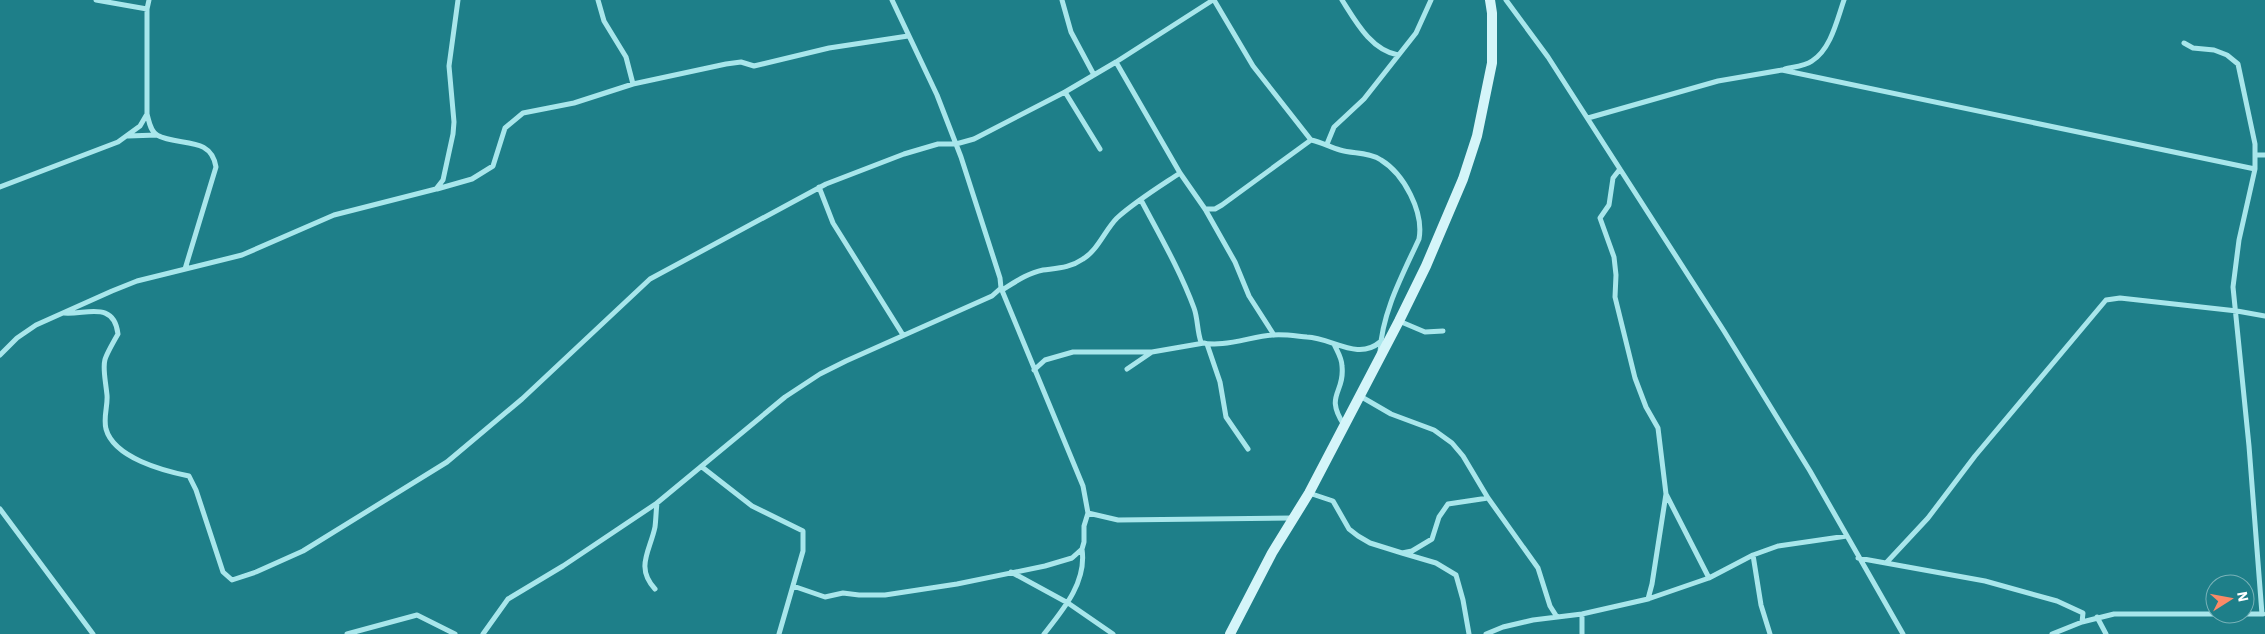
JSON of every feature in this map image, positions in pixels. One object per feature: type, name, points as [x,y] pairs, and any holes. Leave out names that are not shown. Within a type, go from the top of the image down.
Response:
[{"type":"main road","points":[[1230,634],[1272,553],[1310,493],[1426,266],[1456,196],[1477,136],[1492,63],[1492,13],[1490,0]]},
{"type":"street","points":[[96,0],[147,9]]},
{"type":"street","points":[[149,0],[147,9],[148,114],[151,127],[157,135]]},
{"type":"street","points":[[436,189],[443,180],[453,134],[454,122],[448,66],[458,0]]},
{"type":"street","points":[[598,0],[604,21],[626,57],[633,84]]},
{"type":"street","points":[[892,0],[934,87],[956,144],[1000,278],[1001,289],[1083,486],[1088,513],[1084,526],[1082,549],[1084,558],[1080,577],[1068,604],[1044,634]]},
{"type":"street","points":[[1062,0],[1071,32],[1094,75]]},
{"type":"street","points":[[64,313],[99,311],[107,312],[111,316],[118,334],[103,360],[107,396],[104,421],[106,431],[135,460],[157,469],[189,476],[196,490],[223,572],[232,580],[256,572],[303,551],[447,462],[522,399],[650,279],[818,187],[870,165],[904,154],[938,144],[956,144],[974,139],[1065,92],[1213,0],[1253,66],[1311,140],[1327,144],[1339,150],[1382,160],[1410,194],[1418,209],[1421,227],[1419,239],[1386,317],[1380,342],[1379,358]]},
{"type":"street","points":[[1342,0],[1374,44],[1386,53],[1398,55]]},
{"type":"street","points":[[1327,144],[1334,127],[1364,99],[1416,33],[1431,0]]},
{"type":"street","points":[[1506,0],[1548,57],[1729,339],[1902,634]]},
{"type":"street","points":[[1588,118],[1718,81],[1782,70],[1811,62],[1832,33],[1844,0]]},
{"type":"street","points":[[0,355],[17,338],[36,325],[137,281],[242,255],[334,215],[472,179],[493,166],[505,128],[522,113],[574,103],[633,84],[726,64],[740,62],[754,66],[829,48],[908,36]]},
{"type":"street","points":[[2052,634],[2097,617],[2130,614],[2263,614],[2237,311],[2233,295],[2233,274],[2257,155],[2238,64],[2227,55],[2214,50],[2193,48],[2184,43]]},
{"type":"street","points":[[1116,62],[1180,173],[1212,220],[1249,296],[1274,335]]},
{"type":"street","points":[[1782,70],[2255,168]]},
{"type":"street","points":[[1065,92],[1100,148]]},
{"type":"street","points":[[0,187],[128,136],[140,126],[148,114]]},
{"type":"street","points":[[128,136],[157,135],[203,147],[210,151],[214,158],[216,167],[185,269]]},
{"type":"street","points":[[1212,220],[1215,209],[1311,140]]},
{"type":"street","points":[[2257,155],[2265,155]]},
{"type":"street","points":[[1620,169],[1613,178],[1611,200],[1601,215],[1600,223],[1614,257],[1616,275],[1615,297],[1635,378],[1646,407],[1658,428],[1666,494],[1648,599]]},
{"type":"street","points":[[483,634],[500,608],[512,595],[563,566],[657,503],[785,397],[813,378],[903,335],[992,296],[1026,275],[1044,270],[1060,269],[1080,261],[1086,257],[1116,219],[1180,173]]},
{"type":"street","points":[[818,187],[833,223],[903,335]]},
{"type":"street","points":[[1141,200],[1168,248],[1195,310],[1201,342],[1206,344],[1220,382],[1226,417],[1248,448]]},
{"type":"street","points":[[1205,208],[1215,209]]},
{"type":"street","points":[[1886,562],[1928,518],[1975,456],[2106,300],[2120,298],[2237,311],[2265,316]]},
{"type":"street","points":[[1399,320],[1425,332],[1443,331]]},
{"type":"street","points":[[1034,370],[1045,360],[1073,352],[1152,352],[1274,335],[1315,337],[1359,350],[1373,348],[1380,342]]},
{"type":"street","points":[[1334,344],[1343,368],[1334,404],[1336,412],[1344,425]]},
{"type":"street","points":[[1127,369],[1152,352]]},
{"type":"street","points":[[1360,395],[1391,414],[1434,430],[1452,443],[1478,478],[1488,498],[1538,568],[1550,606],[1557,617]]},
{"type":"street","points":[[702,467],[752,506],[804,531],[803,551],[778,634]]},
{"type":"street","points":[[1310,493],[1333,501],[1350,529],[1358,536],[1402,553],[1436,563],[1456,575],[1462,593],[1469,634]]},
{"type":"street","points":[[1666,494],[1708,578]]},
{"type":"street","points":[[1402,553],[1412,551],[1432,539],[1439,517],[1448,504],[1488,498]]},
{"type":"street","points":[[655,589],[647,580],[644,570],[655,526],[657,503]]},
{"type":"street","points":[[0,509],[92,634]]},
{"type":"street","points":[[1088,513],[1118,520],[1295,518]]},
{"type":"street","points":[[1486,634],[1510,625],[1582,614],[1648,599],[1708,578],[1753,556],[1799,542],[1846,536]]},
{"type":"street","points":[[793,586],[825,597],[843,593],[859,595],[885,594],[957,584],[1045,566],[1072,558],[1082,549]]},
{"type":"street","points":[[1753,556],[1761,605],[1770,634]]},
{"type":"street","points":[[1858,558],[1985,581],[2057,601],[2083,613],[2082,622]]},
{"type":"street","points":[[1011,572],[1068,604],[1113,634]]},
{"type":"street","points":[[1582,614],[1582,634]]},
{"type":"street","points":[[347,634],[417,616],[455,634]]},
{"type":"street","points":[[2097,617],[2106,634]]}]
